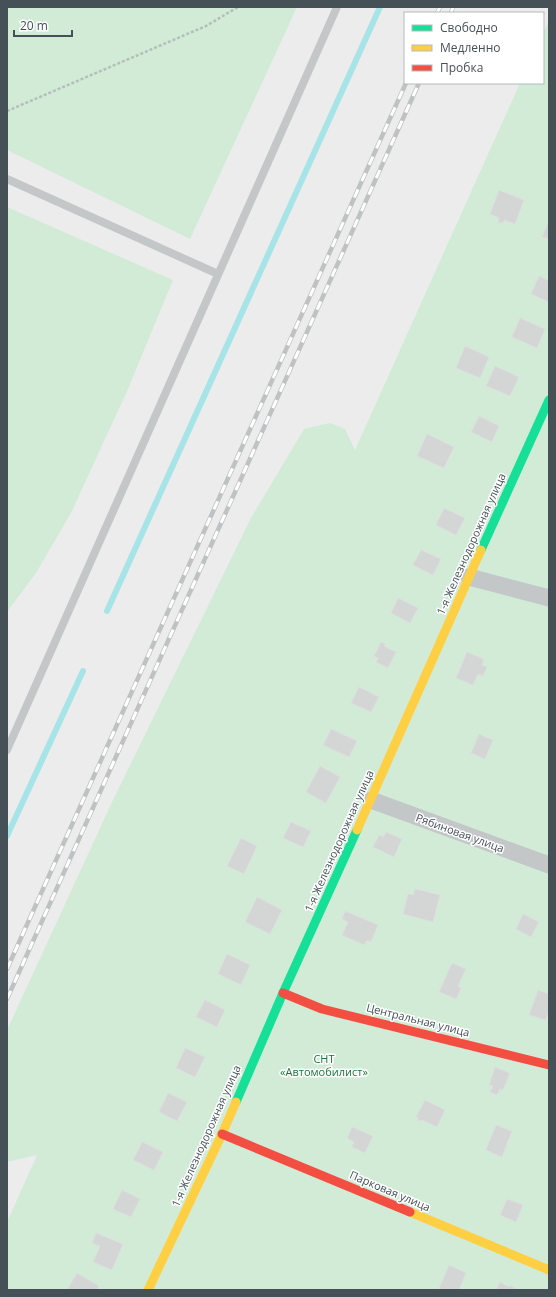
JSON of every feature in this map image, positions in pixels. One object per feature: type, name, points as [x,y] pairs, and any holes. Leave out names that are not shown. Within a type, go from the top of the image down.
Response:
[{"type":"street","name":"1-я Железнодорожная улица","points":[[148,1290],[222,1134],[283,993],[371,800],[468,577],[549,400]]},
{"type":"street","points":[[468,577],[549,598]]},
{"type":"street","name":"Рябиновая улица","points":[[371,800],[549,865]]},
{"type":"street","name":"Центральная улица","points":[[283,993],[322,1009],[549,1065]]},
{"type":"street","name":"Парковая улица","points":[[222,1134],[549,1270]]},
{"type":"lane","points":[[7,750],[336,7]]},
{"type":"lane","points":[[7,179],[218,274]]},
{"type":"path","points":[[7,111],[206,26],[238,7]]},
{"type":"green space","points":[[7,7],[297,7],[190,239],[7,150]]},
{"type":"green space","name":"СНТ «Автомобилист»","points":[[549,20],[549,1290],[9,1290],[7,1289],[7,1222],[37,1155],[7,1162],[7,1030],[112,802],[251,518],[304,429],[330,423],[345,429],[355,450],[520,84],[544,84],[544,31]]},
{"type":"green space","points":[[7,207],[173,280],[128,389],[71,513],[36,573],[7,612]]},
{"type":"building","points":[[499,190],[524,200],[515,224],[504,220],[503,223],[498,223],[499,218],[490,214]]},
{"type":"building","points":[[549,221],[549,239],[542,237]]},
{"type":"building","points":[[539,276],[549,281],[549,302],[531,294]]},
{"type":"building","points":[[520,318],[545,329],[537,348],[512,337]]},
{"type":"building","points":[[465,346],[489,357],[480,378],[456,368]]},
{"type":"building","points":[[495,366],[519,377],[510,396],[486,386]]},
{"type":"building","points":[[479,416],[499,426],[492,442],[471,432]]},
{"type":"building","points":[[427,434],[454,447],[444,468],[417,456]]},
{"type":"building","points":[[444,508],[465,518],[456,535],[436,525]]},
{"type":"building","points":[[421,550],[441,559],[433,575],[413,565]]},
{"type":"building","points":[[398,598],[418,608],[410,623],[391,613]]},
{"type":"building","points":[[381,642],[385,644],[384,646],[396,652],[388,668],[376,662],[378,658],[374,656]]},
{"type":"building","points":[[467,652],[484,659],[482,665],[487,667],[483,676],[478,674],[473,685],[456,678]]},
{"type":"building","points":[[359,687],[379,697],[371,712],[351,703]]},
{"type":"building","points":[[331,729],[357,741],[349,757],[323,745]]},
{"type":"building","points":[[479,734],[493,740],[485,759],[471,753]]},
{"type":"building","points":[[320,766],[340,777],[326,803],[306,792]]},
{"type":"building","points":[[291,822],[311,831],[303,847],[283,838]]},
{"type":"building","points":[[386,832],[402,839],[394,857],[373,847],[379,835],[384,837]]},
{"type":"building","points":[[241,838],[257,846],[244,874],[227,866]]},
{"type":"building","points":[[415,889],[440,895],[433,922],[403,914],[408,894],[413,895]]},
{"type":"building","points":[[257,897],[282,910],[270,934],[245,922]]},
{"type":"building","points":[[345,911],[378,925],[371,942],[367,940],[364,945],[342,935],[348,922],[342,919]]},
{"type":"building","points":[[523,914],[539,922],[531,937],[516,929]]},
{"type":"building","points":[[227,954],[250,965],[241,985],[218,974]]},
{"type":"building","points":[[452,963],[466,969],[458,986],[461,988],[456,999],[439,992]]},
{"type":"building","points":[[538,990],[549,994],[549,1010],[546,1020],[529,1015]]},
{"type":"building","points":[[205,1000],[225,1010],[217,1027],[196,1017]]},
{"type":"building","points":[[185,1048],[205,1057],[195,1077],[176,1068]]},
{"type":"building","points":[[495,1067],[510,1073],[503,1090],[500,1089],[497,1095],[490,1092],[493,1086],[489,1085]]},
{"type":"building","points":[[168,1093],[187,1102],[177,1121],[159,1112]]},
{"type":"building","points":[[425,1100],[445,1110],[437,1127],[422,1120],[417,1120],[419,1118],[416,1117]]},
{"type":"building","points":[[496,1125],[512,1131],[502,1157],[486,1150]]},
{"type":"building","points":[[352,1127],[373,1136],[365,1153],[352,1147],[354,1142],[347,1138]]},
{"type":"building","points":[[142,1142],[163,1152],[154,1170],[133,1160]]},
{"type":"building","points":[[122,1190],[140,1199],[131,1217],[113,1209]]},
{"type":"building","points":[[507,1199],[523,1205],[516,1222],[500,1215]]},
{"type":"building","points":[[96,1233],[123,1244],[112,1270],[93,1262],[100,1246],[92,1243]]},
{"type":"building","points":[[449,1265],[466,1273],[459,1290],[442,1290],[439,1288]]},
{"type":"building","points":[[77,1273],[99,1286],[97,1290],[67,1290]]},
{"type":"building","points":[[500,1282],[509,1287],[509,1285],[517,1289],[496,1290]]},
{"type":"waterway","points":[[107,611],[380,7]]},
{"type":"waterway","points":[[7,836],[83,671]]},
{"type":"railway","points":[[438,12],[440,7]]},
{"type":"railway","points":[[451,12],[453,7]]},
{"type":"railway","points":[[7,969],[406,84]]},
{"type":"railway","points":[[7,999],[419,84]]},
{"type":"traffic: fast","points":[[481,550],[549,400]]},
{"type":"traffic: fast","points":[[236,1102],[283,993],[357,830]]},
{"type":"traffic: slow","points":[[357,830],[481,550]]},
{"type":"traffic: slow","points":[[148,1290],[236,1102]]},
{"type":"traffic: slow","points":[[410,1212],[549,1270]]},
{"type":"traffic: jam","points":[[283,993],[322,1009],[549,1065]]},
{"type":"traffic: jam","points":[[222,1134],[410,1212]]}]
